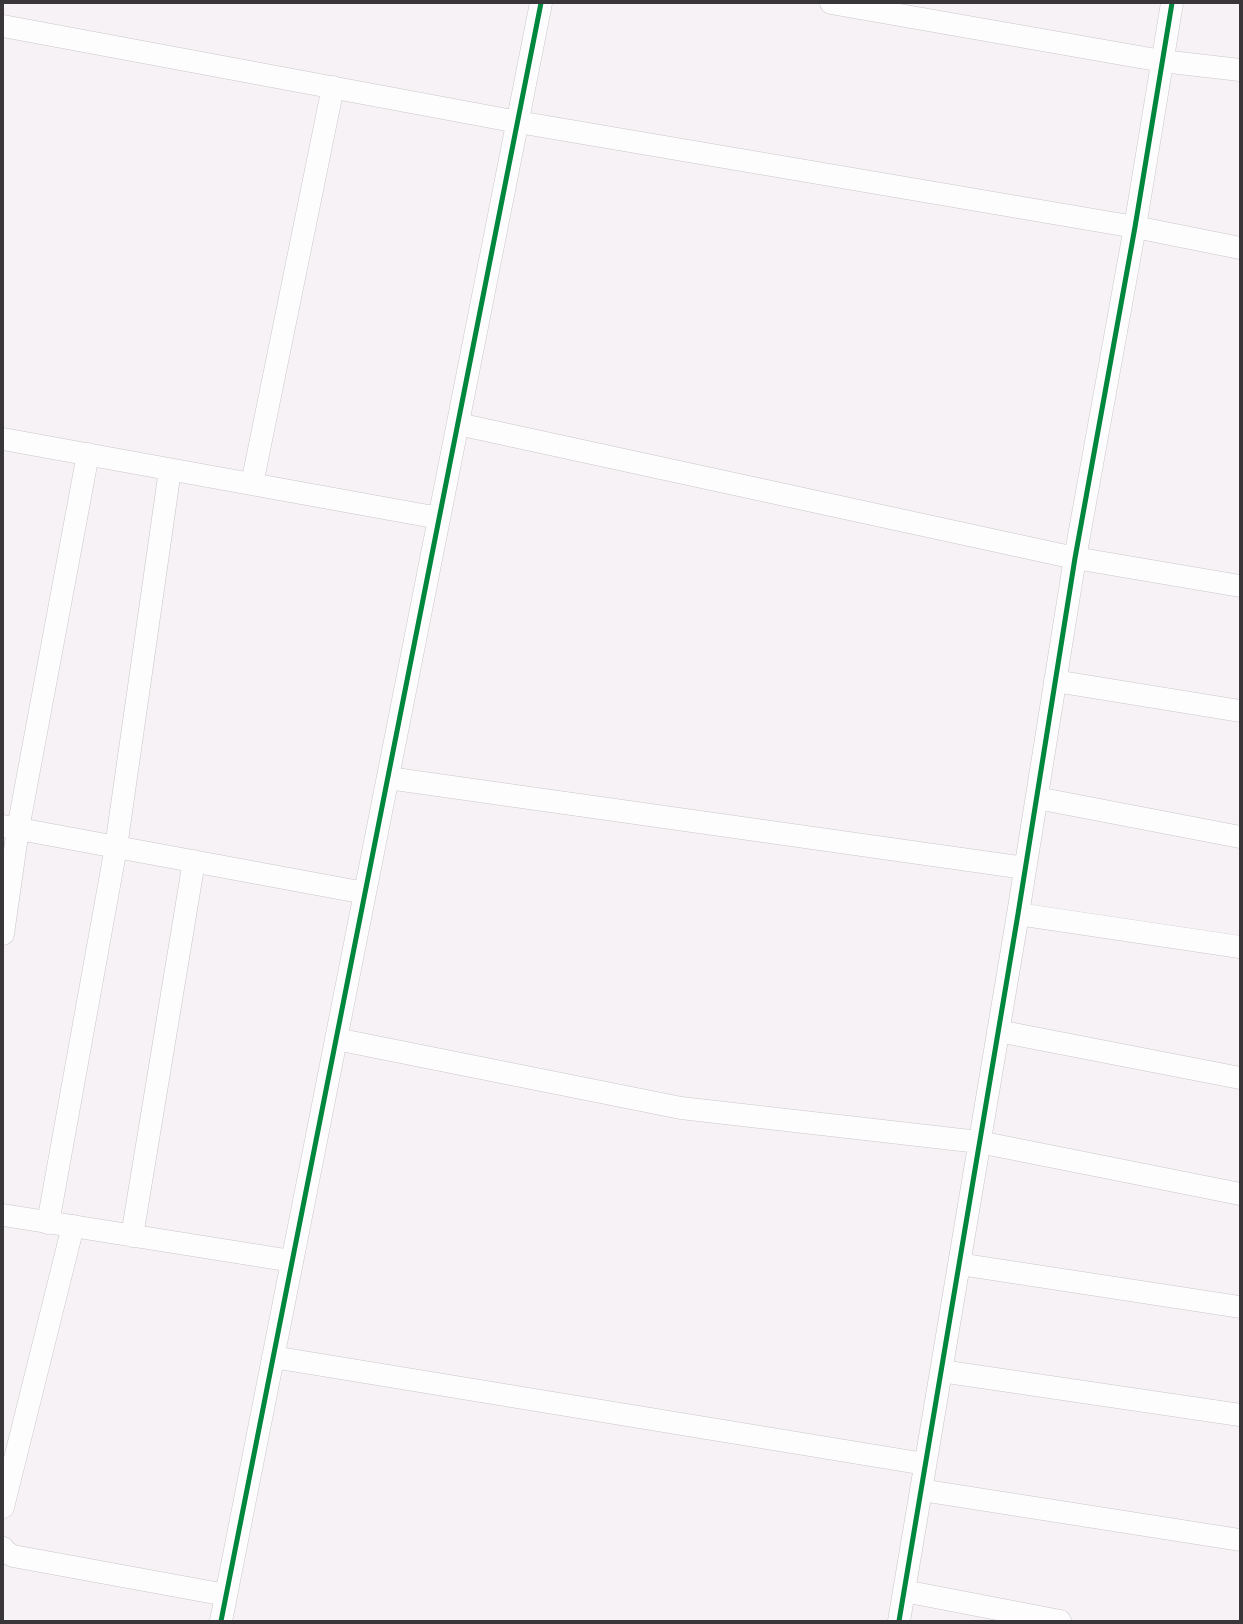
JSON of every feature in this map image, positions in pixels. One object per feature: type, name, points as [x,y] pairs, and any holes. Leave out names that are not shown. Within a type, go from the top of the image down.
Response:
[{"type":"street","points":[[221,1621],[541,3]]},
{"type":"street","points":[[831,3],[1162,61],[1240,70]]},
{"type":"street","points":[[899,1621],[1018,914],[1075,558],[1135,227],[1172,3]]},
{"type":"street","points":[[3,26],[518,122],[1135,227],[1240,248]]},
{"type":"street","points":[[252,484],[333,87]]},
{"type":"street","points":[[458,424],[1075,558],[1240,586]]},
{"type":"street","points":[[3,440],[440,518]]},
{"type":"street","points":[[3,934],[11,828],[88,454]]},
{"type":"street","points":[[48,1223],[116,847],[170,470]]},
{"type":"street","points":[[1055,681],[1240,710]]},
{"type":"street","points":[[388,778],[1025,868]]},
{"type":"street","points":[[1037,798],[1240,837]]},
{"type":"street","points":[[11,828],[365,893]]},
{"type":"street","points":[[132,1236],[194,861]]},
{"type":"street","points":[[1018,914],[1240,947]]},
{"type":"street","points":[[998,1030],[1240,1078]]},
{"type":"street","points":[[336,1039],[681,1108],[979,1142],[1240,1194]]},
{"type":"street","points":[[3,1216],[292,1261]]},
{"type":"street","points":[[3,1507],[6,1479],[73,1226]]},
{"type":"street","points":[[959,1264],[1240,1307]]},
{"type":"street","points":[[273,1357],[925,1464]]},
{"type":"street","points":[[941,1371],[1240,1415]]},
{"type":"street","points":[[921,1490],[1240,1540]]},
{"type":"street","points":[[3,1548],[6,1552],[13,1556],[226,1595]]},
{"type":"street","points":[[904,1591],[1060,1621]]},
{"type":"cycle path","points":[[221,1621],[541,3]]},
{"type":"cycle path","points":[[899,1621],[1018,914],[1075,558],[1135,227],[1172,3]]}]
